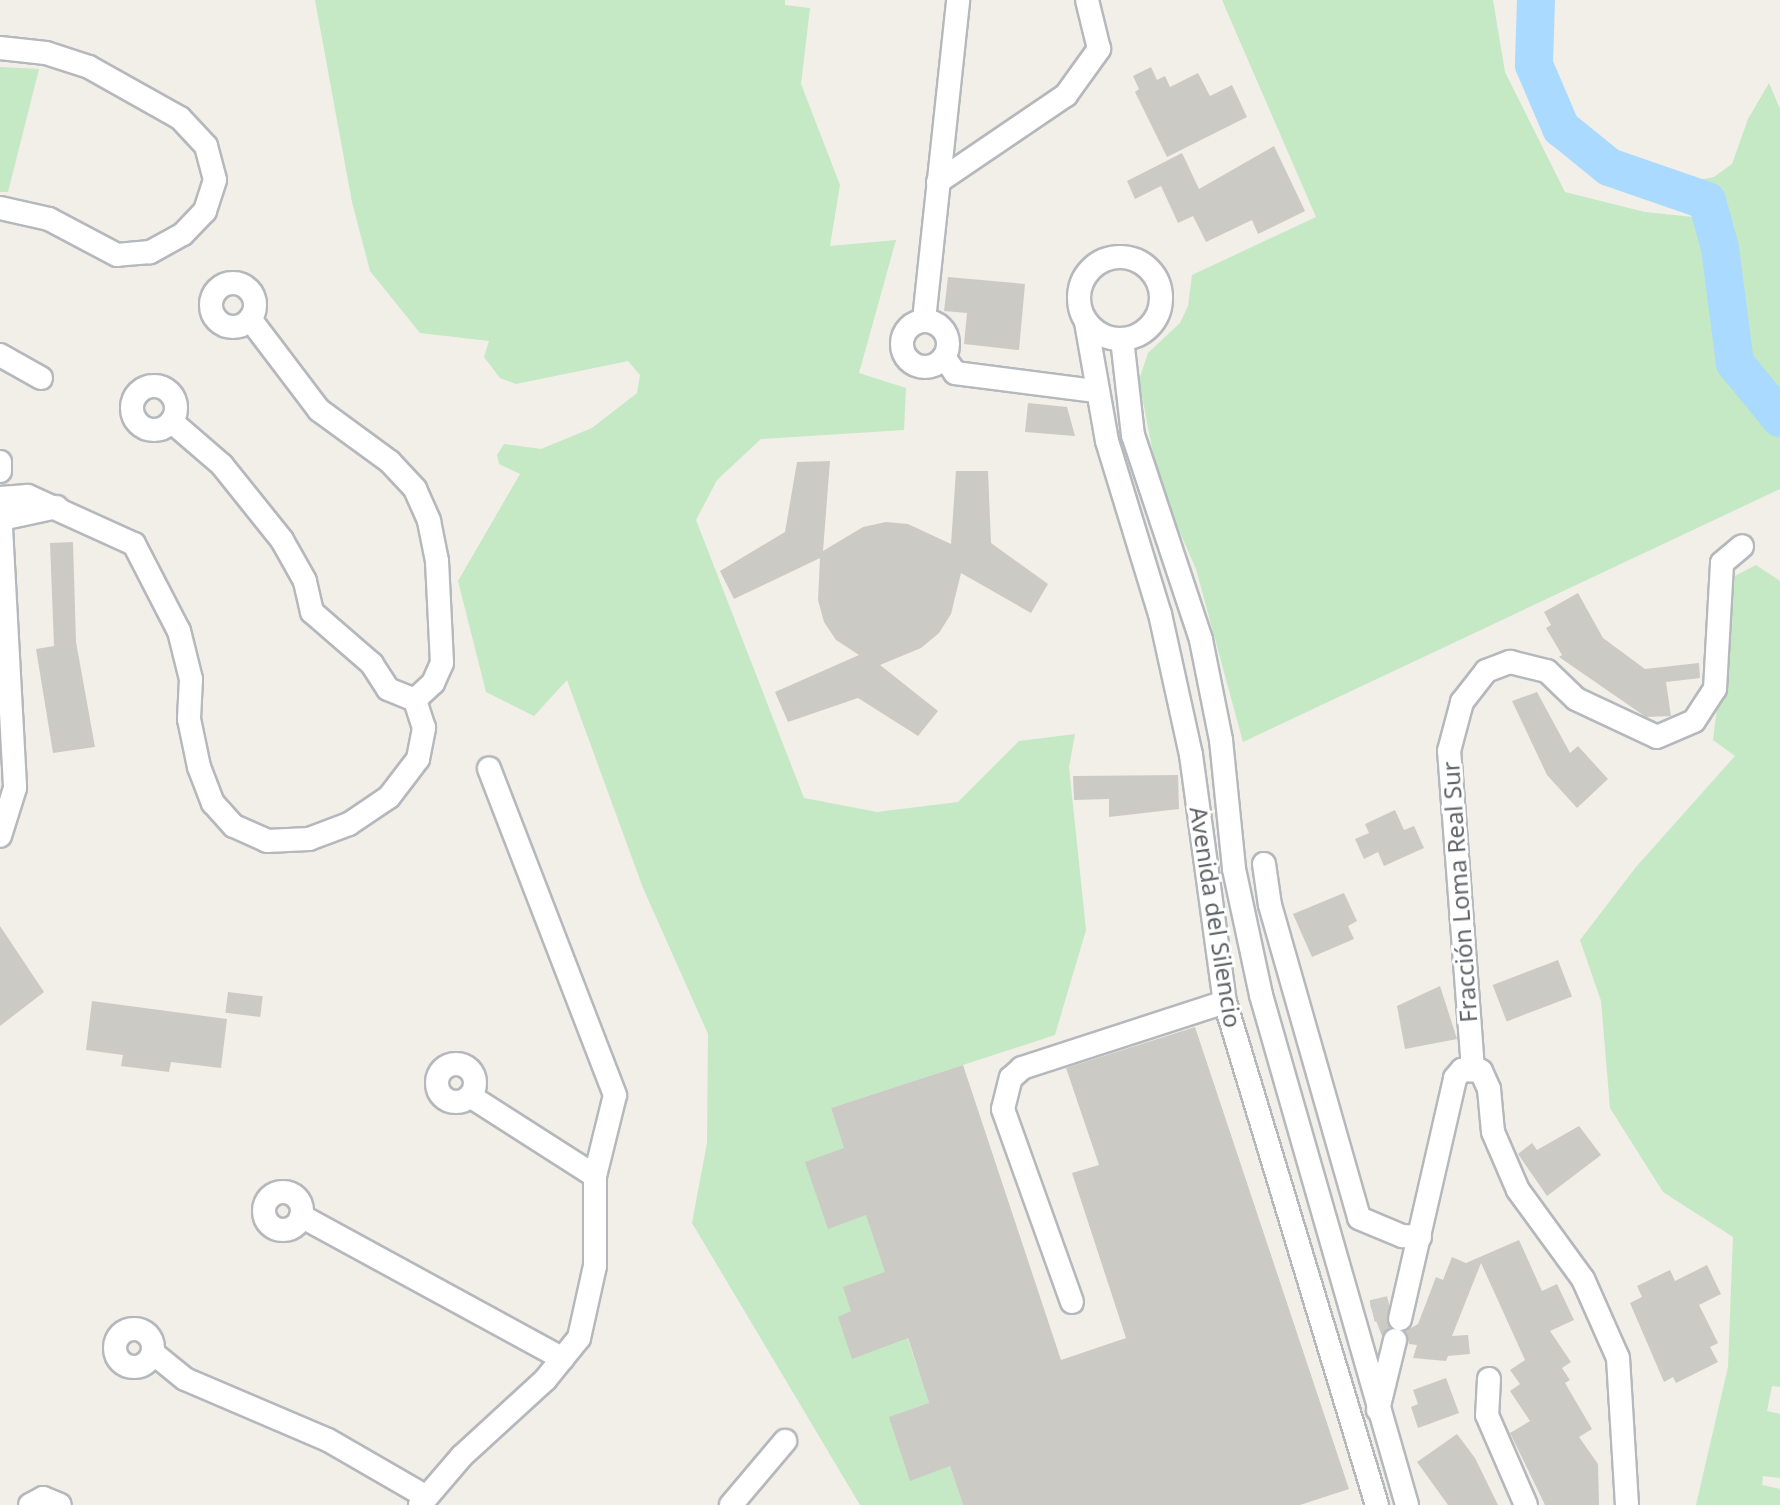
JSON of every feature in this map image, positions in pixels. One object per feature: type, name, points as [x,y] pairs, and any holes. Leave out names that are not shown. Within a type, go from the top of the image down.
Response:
[{"type":"street","points":[[924,320],[958,0]]},
{"type":"street","points":[[938,182],[1066,95],[1099,49],[1087,0]]},
{"type":"street","points":[[0,48],[46,53],[89,67],[180,118],[206,146],[215,180],[205,211],[183,234],[150,252],[117,255],[49,219],[0,208]]},
{"type":"street","name":"Avenida del Silencio","points":[[1377,1505],[1225,1002],[1191,755],[1160,614],[1118,484],[1096,391],[1079,291],[1096,264],[1110,257],[1142,262],[1157,281],[1161,304],[1144,331],[1122,339],[1133,435],[1201,640],[1221,740],[1234,869],[1285,1077],[1385,1316],[1377,1416],[1407,1505]]},
{"type":"street","points":[[250,319],[319,410],[390,462],[420,500],[437,561],[442,663],[433,683],[415,700]]},
{"type":"street","points":[[924,320],[944,330],[948,344],[944,357],[923,367],[904,355],[904,332],[924,320]]},
{"type":"street","points":[[1086,322],[1122,339]]},
{"type":"street","points":[[0,355],[41,378]]},
{"type":"street","points":[[944,357],[955,373],[1096,391]]},
{"type":"street","points":[[172,422],[222,465],[282,540],[305,581],[312,612],[372,664],[388,689],[415,700]]},
{"type":"street","points":[[0,462],[0,471]]},
{"type":"street","points":[[0,498],[28,496],[134,544],[158,583],[179,631],[191,679],[189,719],[199,767],[213,803],[234,826],[267,841],[309,839],[349,824],[389,797],[418,759],[424,728],[415,700]]},
{"type":"street","points":[[1,519],[57,507]]},
{"type":"street","points":[[0,509],[15,788],[0,836]]},
{"type":"street","name":"Fracción Loma Real Sur","points":[[1627,1505],[1618,1358],[1583,1279],[1518,1190],[1493,1132],[1487,1079],[1473,1069],[1449,751],[1462,702],[1486,671],[1510,662],[1547,671],[1576,699],[1657,737],[1694,721],[1715,689],[1722,563],[1742,546]]},
{"type":"street","points":[[153,1353],[185,1379],[328,1440],[422,1501],[563,1359],[579,1338],[595,1266],[595,1176],[615,1095],[489,769]]},
{"type":"street","points":[[1264,864],[1270,905],[1359,1218],[1402,1236],[1420,1237]]},
{"type":"street","points":[[1072,1302],[1003,1109],[1011,1078],[1022,1068],[1225,1002]]},
{"type":"street","points":[[1377,1416],[1385,1316],[1420,1237],[1455,1078],[1473,1069]]},
{"type":"street","points":[[1249,1085],[1285,1077]]},
{"type":"street","points":[[470,1096],[595,1176]]},
{"type":"street","points":[[301,1216],[563,1359]]},
{"type":"street","points":[[1489,1379],[1487,1415],[1526,1505]]},
{"type":"street","points":[[731,1505],[785,1441]]},
{"type":"street","points":[[30,1505],[43,1498],[60,1505]]},
{"type":"green space","points":[[315,0],[785,0],[785,5],[810,8],[801,84],[840,185],[830,246],[896,240],[859,373],[906,388],[904,430],[761,439],[717,480],[696,520],[804,798],[877,812],[958,802],[1019,741],[1075,734],[1069,767],[1086,930],[1055,1035],[831,1108],[963,1505],[860,1505],[692,1223],[707,1143],[708,1034],[643,888],[567,680],[534,716],[486,692],[458,581],[520,474],[499,464],[497,455],[504,444],[541,449],[592,428],[637,393],[640,375],[628,361],[516,384],[500,378],[484,357],[489,341],[420,333],[370,271],[352,202]]},
{"type":"green space","points":[[1222,0],[1493,0],[1505,72],[1565,192],[1645,212],[1703,218],[1698,180],[1714,177],[1732,164],[1748,119],[1769,83],[1780,109],[1780,489],[1243,742],[1196,569],[1159,485],[1139,380],[1148,353],[1180,323],[1188,306],[1192,275],[1316,217]]},
{"type":"green space","points":[[0,67],[39,69],[8,192],[0,192]]},
{"type":"green space","points":[[1756,565],[1780,581],[1780,1387],[1772,1386],[1767,1411],[1780,1414],[1780,1478],[1763,1476],[1762,1485],[1780,1489],[1780,1505],[1696,1505],[1728,1367],[1733,1237],[1663,1192],[1610,1108],[1601,1001],[1580,940],[1636,867],[1735,756],[1713,740],[1733,577]]},
{"type":"building","points":[[1151,67],[1157,80],[1165,76],[1170,87],[1198,73],[1210,96],[1232,85],[1247,117],[1167,157],[1135,92],[1139,89],[1133,76]]},
{"type":"building","points":[[1274,146],[1305,211],[1258,234],[1252,220],[1206,242],[1193,216],[1178,223],[1161,186],[1135,199],[1127,181],[1182,153],[1199,189]]},
{"type":"building","points":[[948,277],[1025,284],[1019,350],[964,344],[967,313],[944,311]]},
{"type":"building","points":[[1028,403],[1067,407],[1075,436],[1025,432]]},
{"type":"building","points":[[830,461],[823,551],[863,527],[886,522],[908,524],[951,544],[956,471],[988,471],[991,543],[1048,584],[1031,613],[961,573],[951,614],[939,633],[921,648],[880,665],[938,711],[918,736],[858,698],[788,722],[775,692],[859,655],[836,640],[824,622],[818,600],[820,558],[734,599],[720,571],[785,532],[797,462]]},
{"type":"building","points":[[73,542],[76,642],[95,747],[53,753],[36,649],[54,646],[50,543]]},
{"type":"building","points":[[1578,593],[1603,638],[1645,669],[1699,663],[1700,678],[1666,682],[1671,716],[1646,717],[1559,657],[1562,655],[1546,628],[1551,625],[1544,612]]},
{"type":"building","points":[[1537,692],[1570,753],[1578,746],[1608,779],[1577,808],[1547,775],[1512,701]]},
{"type":"building","points":[[1178,775],[1179,809],[1109,817],[1109,799],[1074,800],[1073,776]]},
{"type":"building","points":[[1395,810],[1404,830],[1414,826],[1424,848],[1384,866],[1378,852],[1364,859],[1355,839],[1369,833],[1365,824]]},
{"type":"building","points":[[1344,893],[1357,921],[1348,926],[1354,939],[1312,957],[1293,914]]},
{"type":"building","points":[[0,926],[44,992],[0,1026]]},
{"type":"building","points":[[1558,960],[1572,996],[1507,1021],[1493,985]]},
{"type":"building","points":[[1440,986],[1457,1039],[1405,1049],[1397,1006]]},
{"type":"building","points":[[228,992],[263,996],[260,1017],[225,1013]]},
{"type":"building","points":[[92,1001],[227,1019],[221,1068],[171,1062],[169,1072],[121,1066],[123,1055],[86,1050]]},
{"type":"building","points":[[1195,1027],[1349,1489],[1300,1505],[963,1505],[950,1466],[910,1481],[889,1417],[929,1403],[908,1338],[852,1359],[838,1317],[851,1311],[843,1287],[885,1272],[866,1215],[828,1229],[805,1162],[844,1148],[831,1108],[963,1065],[1061,1360],[1126,1338],[1072,1173],[1099,1165],[1066,1068]]},
{"type":"building","points":[[1579,1126],[1601,1155],[1547,1196],[1518,1154],[1532,1143],[1537,1150]]},
{"type":"building","points":[[1519,1240],[1542,1291],[1557,1284],[1574,1320],[1550,1331],[1571,1362],[1562,1368],[1570,1380],[1565,1383],[1592,1429],[1579,1437],[1598,1464],[1599,1505],[1545,1505],[1510,1433],[1530,1421],[1510,1391],[1520,1384],[1510,1370],[1525,1360],[1481,1263],[1452,1336],[1468,1335],[1470,1354],[1448,1356],[1446,1361],[1413,1358],[1417,1345],[1409,1344],[1406,1331],[1418,1324],[1436,1277],[1443,1280],[1452,1257],[1466,1263]]},
{"type":"building","points":[[1707,1265],[1721,1294],[1699,1305],[1718,1343],[1710,1347],[1718,1362],[1676,1383],[1673,1377],[1664,1382],[1630,1303],[1642,1297],[1637,1286],[1670,1270],[1675,1281]]},
{"type":"building","points":[[1388,1300],[1389,1328],[1382,1336],[1370,1305]]},
{"type":"building","points":[[1446,1378],[1459,1413],[1418,1428],[1411,1407],[1418,1404],[1413,1390]]},
{"type":"building","points":[[1457,1434],[1475,1458],[1498,1505],[1448,1505],[1417,1462]]},
{"type":"waterway","points":[[1536,0],[1534,65],[1561,128],[1609,167],[1707,201],[1720,248],[1735,363],[1780,418]]},
{"type":"tunnel","points":[[1372,1311],[1390,1307]]}]
